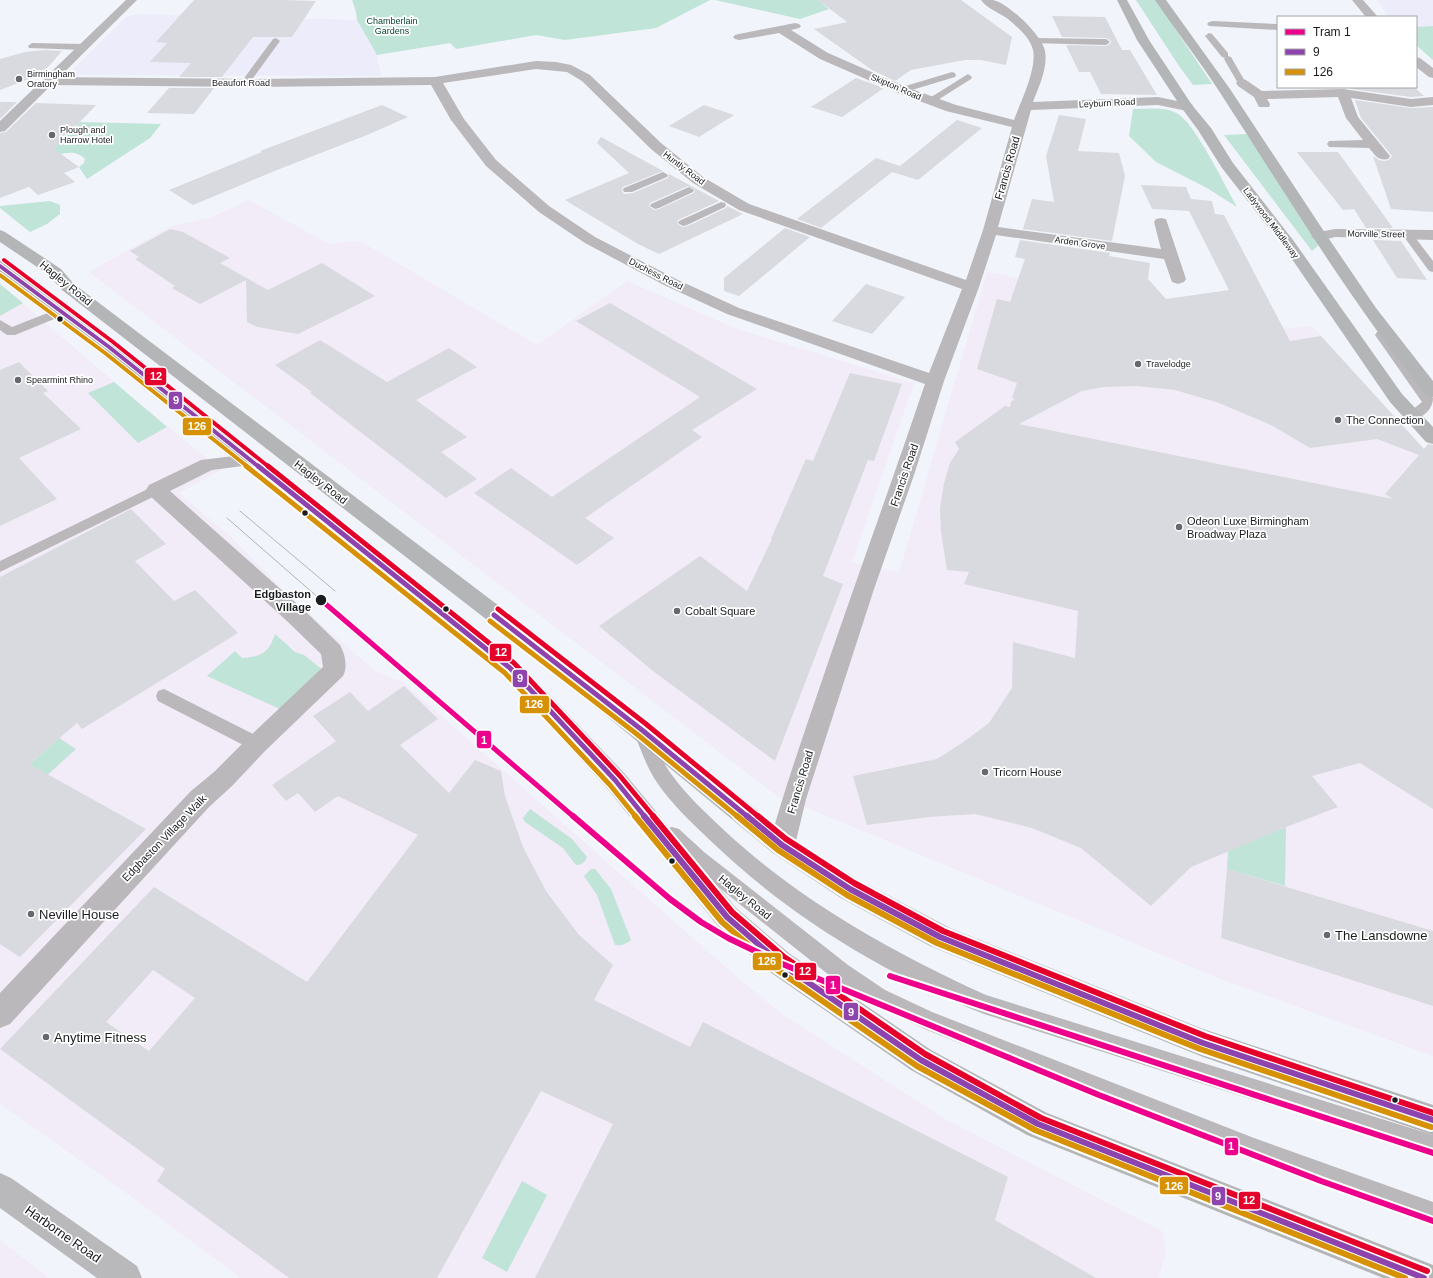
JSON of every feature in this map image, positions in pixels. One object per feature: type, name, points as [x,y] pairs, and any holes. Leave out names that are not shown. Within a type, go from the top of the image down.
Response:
[{"type":"highway","name":"Ladywood Middleway","points":[[1122,0],[1143,40],[1187,107],[1204,128],[1227,165],[1288,243],[1396,398],[1433,438]]},
{"type":"highway","points":[[1160,0],[1224,89],[1337,262],[1398,349],[1433,392]]},
{"type":"highway","name":"Hagley Road","points":[[0,235],[55,272],[68,287],[544,652],[782,845],[850,889],[940,937],[1202,1043],[1433,1120]]},
{"type":"highway","name":"Hagley Road","points":[[0,266],[109,347],[510,668],[615,780]]},
{"type":"highway","points":[[615,780],[727,917],[780,963],[921,1060],[1038,1124],[1424,1278]]},
{"type":"main road","points":[[0,128],[132,0]]},
{"type":"main road","name":"Harborne Road","points":[[0,1189],[125,1278]]},
{"type":"street","points":[[986,0],[1003,10],[1026,28],[1035,41]]},
{"type":"street","points":[[1357,0],[1371,16]]},
{"type":"street","points":[[1204,16],[1213,24]]},
{"type":"street","points":[[739,37],[801,24]]},
{"type":"street","points":[[1209,36],[1206,27],[1213,24],[1277,27]]},
{"type":"street","name":"Skipton Road","points":[[781,29],[824,56],[902,90],[951,108],[1019,125]]},
{"type":"street","name":"Francis Road","points":[[782,845],[796,792],[863,588],[904,475],[935,381],[971,287],[990,230],[1019,125],[1039,67],[1040,50],[1035,41]]},
{"type":"street","points":[[1417,63],[1433,74]]},
{"type":"street","name":"Huntly Road","points":[[435,81],[536,66],[556,66],[571,69],[586,78],[656,146],[698,180],[744,207],[971,287]]},
{"type":"street","name":"Beaufort Road","points":[[48,81],[245,83],[435,81]]},
{"type":"street","name":"Duchess Road","points":[[435,81],[458,120],[491,163],[544,210],[590,240],[670,282],[733,311],[935,381]]},
{"type":"street","points":[[1242,83],[1262,99],[1342,93],[1410,103],[1433,101]]},
{"type":"street","points":[[1342,93],[1352,118],[1383,156]]},
{"type":"street","name":"Leyburn Road","points":[[1026,106],[1158,101],[1187,107]]},
{"type":"street","points":[[1334,144],[1374,144]]},
{"type":"street","points":[[1161,222],[1178,279]]},
{"type":"street","name":"Arden Grove","points":[[990,230],[1170,255]]},
{"type":"street","name":"Morville Street","points":[[1319,236],[1335,233],[1433,235]]},
{"type":"street","points":[[208,464],[223,439]]},
{"type":"street","points":[[156,490],[208,464],[250,460]]},
{"type":"street","name":"Edgbaston Village Walk","points":[[0,1014],[200,799],[223,779],[257,744],[335,670],[332,651],[296,616],[156,490]]},
{"type":"lane","points":[[1209,36],[1227,57],[1242,83]]},
{"type":"lane","points":[[245,83],[276,41]]},
{"type":"lane","points":[[1035,41],[1106,42]]},
{"type":"lane","points":[[32,46],[83,47]]},
{"type":"lane","points":[[902,90],[952,75]]},
{"type":"lane","points":[[930,101],[968,77]]},
{"type":"lane","points":[[628,190],[663,175]]},
{"type":"lane","points":[[655,206],[689,190]]},
{"type":"lane","points":[[683,223],[720,205]]},
{"type":"lane","points":[[1406,234],[1433,269]]},
{"type":"lane","points":[[1337,262],[1341,279],[1429,402],[1425,408],[1413,415]]},
{"type":"lane","points":[[0,324],[11,332],[60,312]]},
{"type":"lane","points":[[0,567],[156,490]]},
{"type":"lane","points":[[164,696],[257,744]]},
{"type":"lane","points":[[642,730],[654,762],[671,788],[730,849],[784,893],[824,921],[901,964],[984,1004],[1433,1146]]},
{"type":"lane","name":"Hagley Road","points":[[615,780],[703,863],[814,952],[878,997],[927,1020],[1254,1149],[1433,1214]]},
{"type":"shaded area","points":[[1377,0],[1433,0],[1433,26],[1417,27],[1417,16],[1388,16]]},
{"type":"shaded area","points":[[136,14],[357,20],[377,55],[381,76],[67,75],[126,17]]},
{"type":"shaded area","points":[[249,200],[329,244],[360,241],[537,345],[627,281],[737,329],[914,383],[852,562],[899,573],[987,272],[1147,303],[1154,342],[1312,326],[1433,459],[1433,1056],[1218,978],[776,795],[89,272],[171,226],[210,218]]},
{"type":"shaded area","points":[[0,284],[126,392],[221,470],[179,493],[232,538],[293,600],[376,672],[403,682],[738,978],[782,1014],[945,1119],[1162,1231],[1166,1251],[1159,1278],[241,1278],[125,1192],[0,1104]]},
{"type":"shaded area","points":[[0,1240],[49,1278],[0,1278]]},
{"type":"green space","name":"Chamberlain Gardens","points":[[352,0],[710,0],[656,28],[565,40],[536,35],[456,49],[450,43],[377,55],[357,20]]},
{"type":"green space","points":[[715,0],[818,0],[829,9],[800,19]]},
{"type":"green space","points":[[1136,0],[1156,0],[1212,84],[1193,85]]},
{"type":"green space","points":[[1433,26],[1433,60],[1417,46],[1417,27]]},
{"type":"green space","points":[[1156,108],[1173,111],[1185,120],[1193,130],[1218,171],[1237,207],[1207,188],[1156,162],[1129,136],[1133,109]]},
{"type":"green space","points":[[80,122],[161,124],[150,138],[87,179],[79,167],[84,163],[85,159],[82,156],[76,153],[65,153],[58,155],[51,150],[54,145],[57,146]]},
{"type":"green space","points":[[1247,134],[1304,223],[1320,244],[1312,251],[1224,135]]},
{"type":"green space","points":[[50,201],[60,205],[60,214],[47,224],[30,232],[0,208],[0,206]]},
{"type":"green space","points":[[0,284],[23,303],[0,316]]},
{"type":"green space","points":[[114,382],[167,427],[138,443],[88,393]]},
{"type":"green space","points":[[275,634],[295,652],[304,655],[323,670],[280,709],[207,676],[235,651],[242,658],[263,653],[270,646]]},
{"type":"green space","points":[[59,738],[76,749],[0,818],[0,790]]},
{"type":"green space","points":[[530,809],[572,839],[587,857],[582,864],[576,865],[563,848],[525,822],[523,818]]},
{"type":"green space","points":[[1286,827],[1285,886],[1227,869],[1228,851]]},
{"type":"green space","points":[[591,869],[595,869],[611,889],[631,940],[626,944],[615,945],[597,895],[584,876]]},
{"type":"green space","points":[[522,1181],[547,1195],[507,1272],[482,1258]]},
{"type":"building","points":[[194,0],[316,1],[292,37],[253,37],[222,77],[179,77],[191,63],[150,62],[167,43],[156,42]]},
{"type":"building","points":[[818,0],[961,0],[1012,37],[1006,65],[981,60],[965,60],[911,70],[895,81],[872,70],[814,29],[847,22]]},
{"type":"building","points":[[1052,16],[1105,17],[1122,50],[1130,50],[1157,95],[1101,94],[1090,72],[1079,72],[1066,45],[1106,46],[1111,43],[1111,41],[1106,38],[1062,37]]},
{"type":"building","name":"Birmingham Oratory","points":[[45,50],[62,51],[42,74],[0,90],[0,59],[25,52]]},
{"type":"building","points":[[856,78],[884,88],[842,117],[811,107]]},
{"type":"building","points":[[169,88],[214,88],[194,114],[147,113]]},
{"type":"building","points":[[1415,88],[1424,96],[1411,97],[1351,89]]},
{"type":"building","points":[[1355,100],[1411,108],[1433,107],[1433,212],[1391,209],[1373,156],[1384,161],[1389,160],[1392,156],[1361,118]]},
{"type":"building","points":[[0,102],[17,102],[0,119]]},
{"type":"building","points":[[36,103],[96,105],[54,149],[79,167],[64,173],[75,182],[38,195],[29,187],[0,198],[0,133],[6,132]]},
{"type":"building","points":[[382,105],[408,117],[193,205],[169,190],[262,152],[260,151]]},
{"type":"building","points":[[704,105],[734,115],[699,137],[669,126]]},
{"type":"building","points":[[1059,115],[1086,119],[1078,151],[1119,153],[1125,176],[1112,241],[1023,229],[1032,199],[1054,202],[1046,156]]},
{"type":"building","points":[[957,120],[982,128],[918,180],[892,172],[821,228],[797,219],[876,158],[900,166]]},
{"type":"building","points":[[601,137],[663,171],[623,187],[622,191],[624,194],[633,193],[668,178],[669,174],[719,201],[678,220],[677,223],[682,227],[688,226],[726,208],[727,206],[743,214],[659,254],[638,244],[565,200],[629,173],[597,143]],"holes":[[[688,186],[695,190],[694,193],[659,209],[654,210],[649,206],[650,203]]]},
{"type":"building","points":[[1297,152],[1338,152],[1393,228],[1366,228],[1354,209],[1343,210]]},
{"type":"building","points":[[1141,185],[1186,187],[1191,199],[1212,201],[1215,214],[1224,215],[1290,341],[1321,336],[1424,449],[1428,444],[1433,445],[1433,809],[1360,763],[1312,776],[1338,807],[1191,867],[1151,906],[1081,848],[1032,828],[975,814],[929,817],[867,825],[853,776],[937,759],[989,723],[1012,688],[1013,642],[1075,658],[1078,611],[964,584],[969,572],[947,570],[941,532],[940,508],[944,483],[950,463],[959,449],[955,442],[1005,406],[1010,407],[1011,402],[1015,399],[1012,398],[1017,383],[977,369],[997,299],[1010,302],[1025,259],[1015,257],[1020,240],[1110,253],[1109,256],[1150,263],[1148,279],[1166,299],[1229,290],[1189,211],[1152,209]],"holes":[[[1137,386],[1175,390],[1219,403],[1271,425],[1310,448],[1377,439],[1419,455],[1385,494],[1393,499],[1019,424],[1082,391],[1104,387]]]},
{"type":"building","points":[[785,228],[810,237],[739,296],[724,291],[724,278]]},
{"type":"building","points":[[170,229],[183,232],[230,258],[220,263],[268,290],[322,263],[375,296],[298,334],[257,327],[247,322],[246,280],[200,304],[172,288],[175,286],[135,259],[139,257],[130,251]]},
{"type":"building","points":[[1373,240],[1401,241],[1427,280],[1397,278]]},
{"type":"building","points":[[866,284],[905,297],[872,334],[832,321]]},
{"type":"building","points":[[610,303],[757,389],[692,430],[702,437],[585,518],[614,538],[577,565],[474,493],[511,468],[552,497],[700,397],[576,321]]},
{"type":"building","points":[[320,340],[387,382],[449,348],[477,367],[416,400],[467,437],[441,452],[477,479],[446,498],[310,393],[312,392],[275,365]]},
{"type":"building","points":[[19,362],[48,391],[43,393],[81,429],[19,458],[57,499],[0,526],[0,370]]},
{"type":"building","points":[[850,373],[902,384],[874,461],[868,460],[823,576],[843,584],[775,761],[653,671],[599,626],[700,556],[747,591],[772,539],[806,459],[813,461]]},
{"type":"building","points":[[131,509],[166,544],[135,561],[174,601],[195,590],[238,633],[82,729],[77,723],[29,764],[146,829],[20,957],[0,944],[0,577]]},
{"type":"building","points":[[404,686],[438,719],[400,745],[449,793],[475,760],[501,771],[505,796],[523,847],[546,891],[579,935],[613,965],[594,1000],[690,1047],[703,1022],[1008,1177],[995,1220],[1096,1278],[535,1278],[613,1124],[541,1091],[437,1278],[289,1278],[157,1181],[165,1169],[0,1049],[154,887],[307,982],[418,835],[338,796],[315,812],[298,793],[286,801],[272,785],[336,741],[313,716],[350,692],[368,711]],"holes":[[[153,970],[195,998],[149,1051],[106,1022]]]},
{"type":"building","name":"The Lansdowne","points":[[1227,869],[1433,931],[1433,1006],[1221,938]]},
{"type":"tram line","points":[[240,511],[335,591]]},
{"type":"tram line","points":[[227,518],[321,600]]},
{"type":"tram line","name":"1","points":[[321,600],[670,899],[701,922],[728,938],[780,963],[1099,1095],[1321,1181],[1433,1221]]},
{"type":"tram line","name":"1","points":[[890,976],[1433,1153]]},
{"type":"transit line","name":"12","points":[[4,260],[113,342],[514,663],[620,776],[732,912],[784,957],[925,1054],[1041,1118],[1427,1271]]},
{"type":"transit line","name":"9","points":[[0,266],[109,347],[510,668],[615,780],[727,917],[780,963],[921,1060],[1038,1124],[1424,1278]]},
{"type":"transit line","name":"126","points":[[0,275],[105,353],[505,673],[610,785],[722,922],[776,969],[917,1066],[1035,1130],[1405,1278]]},
{"type":"transit line","name":"12","points":[[498,609],[646,724],[786,839],[854,883],[943,931],[1205,1036],[1433,1113]]},
{"type":"transit line","name":"9","points":[[494,615],[642,730],[782,845],[850,889],[940,937],[1203,1043],[1433,1120]]},
{"type":"transit line","name":"126","points":[[490,621],[638,735],[778,850],[847,895],[937,943],[1200,1049],[1431,1127]]},
{"type":"place","name":"Birmingham Oratory","points":[[19,79]]},
{"type":"place","name":"Plough and Harrow Hotel","points":[[52,135]]},
{"type":"place","name":"Travelodge","points":[[1138,364]]},
{"type":"place","name":"Spearmint Rhino","points":[[18,380]]},
{"type":"place","name":"The Connection","points":[[1338,420]]},
{"type":"place","name":"Odeon Luxe Birmingham Broadway Plaza","points":[[1179,527]]},
{"type":"place","name":"Edgbaston Village","points":[[321,600]]},
{"type":"place","name":"Cobalt Square","points":[[677,611]]},
{"type":"place","name":"Tricorn House","points":[[985,772]]},
{"type":"place","name":"Neville House","points":[[31,914]]},
{"type":"place","name":"The Lansdowne","points":[[1327,935]]},
{"type":"place","name":"Anytime Fitness","points":[[46,1037]]}]
